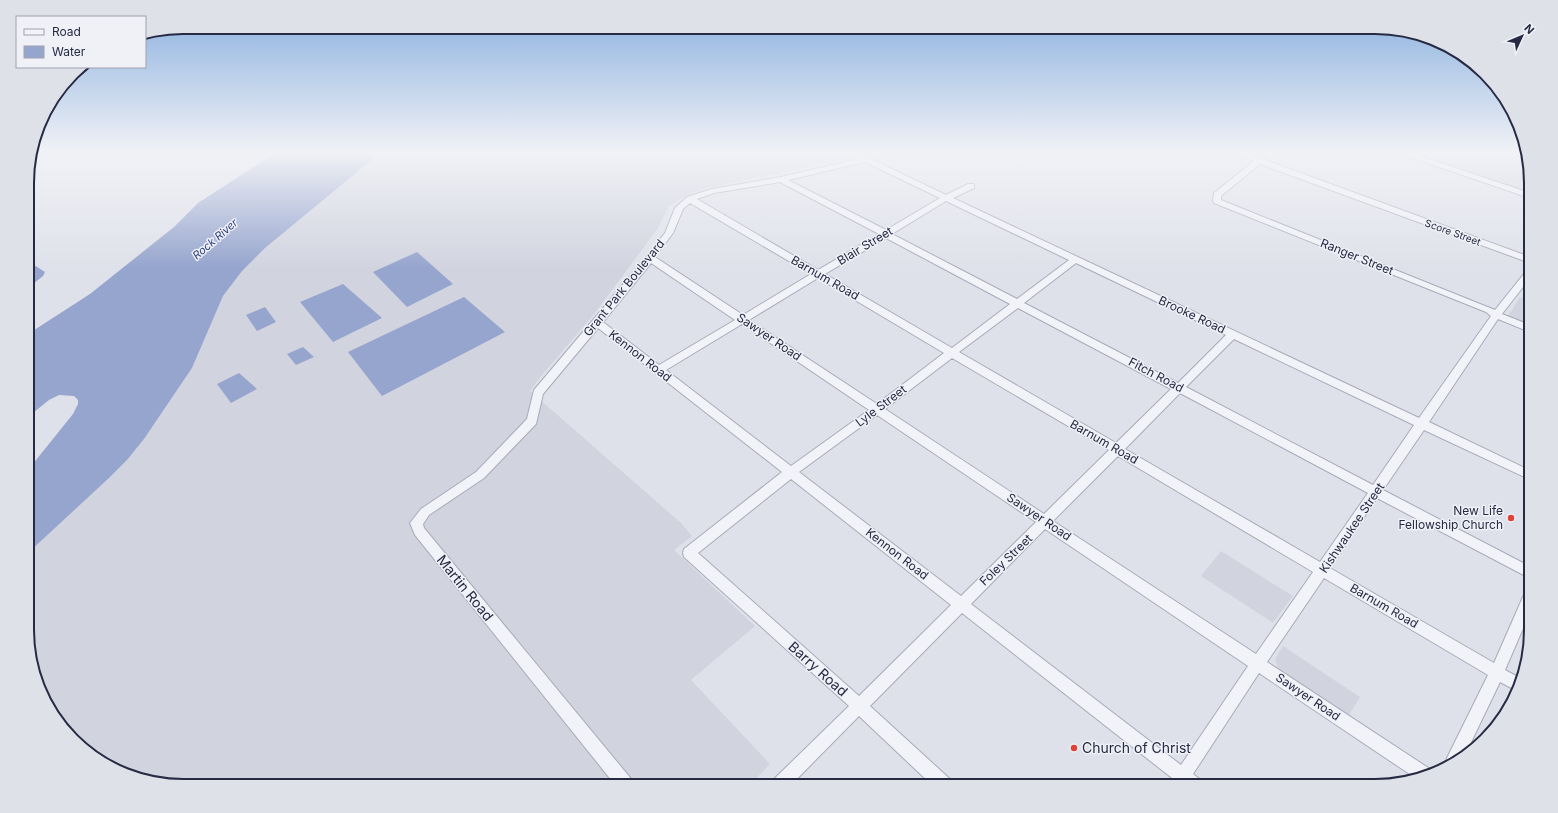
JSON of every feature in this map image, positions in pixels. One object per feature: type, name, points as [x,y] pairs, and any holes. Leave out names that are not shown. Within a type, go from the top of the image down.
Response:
[{"type":"street","name":"Grant Park Boulevard","points":[[535,404],[538,393],[598,323],[669,233],[679,208],[690,199],[709,192]]},
{"type":"street","name":"Fitch Road","points":[[806,192],[1524,569]]},
{"type":"street","name":"Brooke Road","points":[[933,192],[1524,473]]},
{"type":"street","name":"Blair Street","points":[[658,370],[946,198],[959,192]]},
{"type":"street","name":"Ranger Street","points":[[1221,192],[1217,195],[1217,201],[1489,310],[1496,315],[1524,327]]},
{"type":"street","name":"Score Street","points":[[1344,192],[1524,258]]},
{"type":"street","name":"Barnum Road","points":[[690,199],[1514,683]]},
{"type":"street","name":"Sawyer Road","points":[[650,258],[1046,521],[1420,772]]},
{"type":"street","name":"Lyle Street","points":[[689,553],[791,472],[878,409],[1074,260]]},
{"type":"street","name":"Kishwaukee Street","points":[[1180,779],[1496,315],[1524,280]]},
{"type":"street","name":"Kennon Road","points":[[598,323],[962,604],[1177,779]]},
{"type":"street","name":"Foley Street","points":[[786,779],[1233,334]]},
{"type":"street","name":"Martin Road","points":[[535,404],[532,421],[480,475],[425,512],[416,522],[424,537],[620,779]]},
{"type":"street","name":"Barry Road","points":[[689,553],[859,706],[937,779]]},
{"type":"street","points":[[1458,754],[1524,610]]},
{"type":"shaded area","points":[[333,192],[696,192],[683,197],[669,206],[658,228],[595,313],[530,391],[681,523],[692,536],[674,550],[755,626],[691,680],[770,764],[756,779],[173,779],[144,774],[117,764],[92,748],[71,728],[59,713],[49,696],[39,669],[34,640],[34,547],[109,478],[127,460],[144,439],[192,368],[223,296],[242,271],[265,248]]},
{"type":"shaded area","points":[[1520,297],[1524,298],[1524,324],[1508,316]]},
{"type":"shaded area","points":[[1221,551],[1293,596],[1273,623],[1201,576]]},
{"type":"shaded area","points":[[1283,646],[1360,697],[1348,716],[1278,668],[1275,659]]},
{"type":"water","name":"Rock River","points":[[215,192],[333,192],[265,248],[242,271],[223,296],[192,368],[144,439],[127,460],[109,478],[34,547],[34,463],[73,414],[78,404],[78,400],[74,396],[59,395],[49,400],[34,412],[34,330],[90,294],[174,227],[198,203]]},
{"type":"water","points":[[417,252],[453,284],[407,307],[373,272]]},
{"type":"water","points":[[34,265],[45,272],[43,276],[34,283]]},
{"type":"water","points":[[343,284],[382,318],[333,342],[300,302]]},
{"type":"water","points":[[464,297],[505,332],[382,396],[348,352]]},
{"type":"water","points":[[265,307],[276,322],[257,331],[246,315]]},
{"type":"water","points":[[303,347],[314,357],[296,365],[287,354]]},
{"type":"water","points":[[239,373],[257,389],[231,403],[217,384]]},
{"type":"place","name":"New Life Fellowship Church","points":[[1511,518]]},
{"type":"place","name":"Church of Christ","points":[[1074,748]]}]
